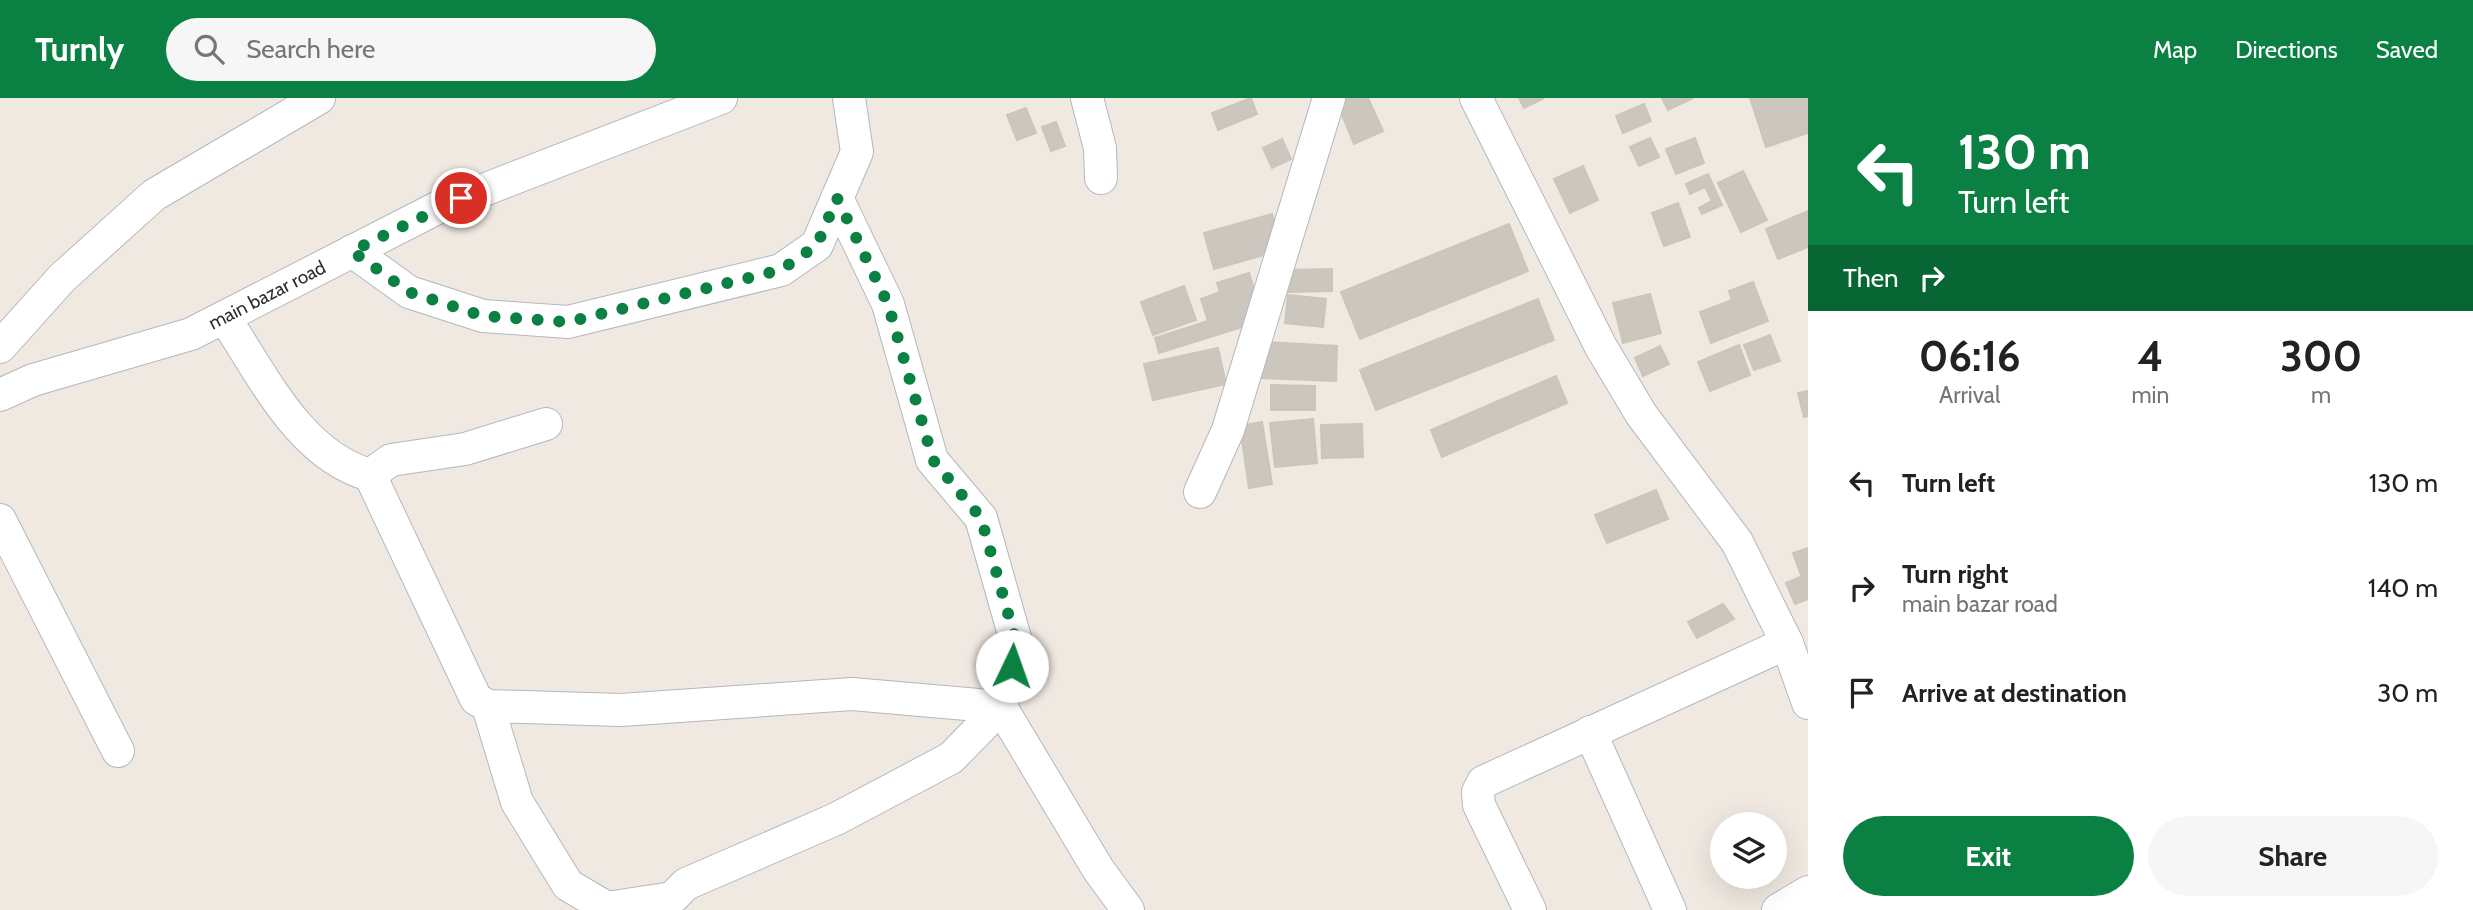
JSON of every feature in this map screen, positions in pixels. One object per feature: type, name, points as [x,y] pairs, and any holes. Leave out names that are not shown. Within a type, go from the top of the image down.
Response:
[{"type":"street","points":[[0,346],[62,278],[154,195],[319,98]]},
{"type":"street","name":"main bazar road","points":[[0,395],[33,380],[191,334],[437,208],[721,98]]},
{"type":"street","points":[[352,251],[409,292],[421,296],[483,316],[568,322],[781,270],[817,245],[857,152],[849,98]]},
{"type":"street","points":[[1087,98],[1100,148],[1101,178]]},
{"type":"street","points":[[1200,492],[1228,430],[1329,98]]},
{"type":"street","points":[[1476,98],[1601,347],[1641,414],[1737,542],[1787,643],[1808,703]]},
{"type":"street","points":[[488,706],[517,802],[568,885],[607,908],[672,898],[686,884],[836,819],[951,758],[1001,707],[1017,645],[981,518],[933,460],[888,304],[837,198]]},
{"type":"street","points":[[224,317],[306,439],[346,469],[370,475],[391,460],[465,449],[546,424]]},
{"type":"street","points":[[370,475],[476,699],[488,706],[621,710],[852,694],[1001,707]]},
{"type":"street","points":[[0,520],[118,751]]},
{"type":"street","points":[[1530,910],[1479,805],[1478,792],[1483,782],[1787,643]]},
{"type":"street","points":[[1001,707],[1098,869],[1128,910]]},
{"type":"street","points":[[1590,732],[1670,910]]},
{"type":"building","points":[[1251,98],[1257,114],[1218,130],[1212,113]]},
{"type":"building","points":[[1335,98],[1368,98],[1383,131],[1354,144]]},
{"type":"building","points":[[1519,98],[1544,98],[1524,108]]},
{"type":"building","points":[[1662,98],[1693,98],[1668,110]]},
{"type":"building","points":[[1750,98],[1808,98],[1808,133],[1766,147]]},
{"type":"building","points":[[1644,104],[1651,121],[1623,133],[1616,116]]},
{"type":"building","points":[[1026,108],[1036,133],[1017,140],[1007,115]]},
{"type":"building","points":[[1056,122],[1065,146],[1051,151],[1042,127]]},
{"type":"building","points":[[1650,138],[1659,157],[1639,166],[1630,147]]},
{"type":"building","points":[[1695,138],[1704,163],[1676,174],[1666,149]]},
{"type":"building","points":[[1282,139],[1291,159],[1272,168],[1263,148]]},
{"type":"building","points":[[1583,166],[1598,200],[1570,213],[1554,179]]},
{"type":"building","points":[[1743,171],[1767,220],[1741,232],[1718,183]]},
{"type":"building","points":[[1708,174],[1722,205],[1702,214],[1699,208],[1712,201],[1705,187],[1690,194],[1686,184]]},
{"type":"building","points":[[1678,203],[1690,237],[1664,246],[1652,213]]},
{"type":"building","points":[[1808,211],[1808,247],[1778,259],[1766,229]]},
{"type":"building","points":[[1272,214],[1282,250],[1214,269],[1204,233]]},
{"type":"building","points":[[1509,224],[1528,271],[1360,339],[1341,292]]},
{"type":"building","points":[[1332,269],[1332,291],[1288,292],[1287,270]]},
{"type":"building","points":[[1249,273],[1264,320],[1159,353],[1155,338],[1208,321],[1201,299],[1220,292],[1217,283]]},
{"type":"building","points":[[1753,282],[1768,321],[1711,343],[1700,312],[1732,300],[1729,291]]},
{"type":"building","points":[[1184,286],[1196,320],[1153,335],[1141,302]]},
{"type":"building","points":[[1650,294],[1661,333],[1623,343],[1613,303]]},
{"type":"building","points":[[1288,295],[1326,299],[1323,327],[1285,323]]},
{"type":"building","points":[[1538,299],[1554,340],[1376,410],[1360,370]]},
{"type":"building","points":[[1770,335],[1780,361],[1754,370],[1744,345]]},
{"type":"building","points":[[1267,342],[1337,346],[1336,381],[1260,378]]},
{"type":"building","points":[[1739,345],[1750,375],[1710,391],[1698,362]]},
{"type":"building","points":[[1660,346],[1669,364],[1643,376],[1635,358]]},
{"type":"building","points":[[1218,348],[1226,384],[1153,400],[1144,364]]},
{"type":"building","points":[[1556,376],[1567,403],[1442,457],[1431,430]]},
{"type":"building","points":[[1271,385],[1315,386],[1315,410],[1271,410]]},
{"type":"building","points":[[1808,391],[1808,416],[1804,417],[1798,393]]},
{"type":"building","points":[[1313,419],[1317,463],[1275,467],[1270,423]]},
{"type":"building","points":[[1262,422],[1272,484],[1249,488],[1240,426]]},
{"type":"building","points":[[1362,424],[1363,457],[1322,458],[1321,425]]},
{"type":"building","points":[[1656,490],[1668,519],[1607,543],[1595,515]]},
{"type":"building","points":[[1808,548],[1808,572],[1801,575],[1793,553]]},
{"type":"building","points":[[1807,574],[1808,599],[1795,604],[1786,583]]},
{"type":"building","points":[[1723,604],[1734,619],[1697,638],[1688,622]]},
{"type":"route","points":[[461,198],[352,251],[409,292],[483,316],[568,322],[781,270],[817,245],[837,198],[888,304],[933,460],[981,518],[1017,645],[1012,666]]}]
